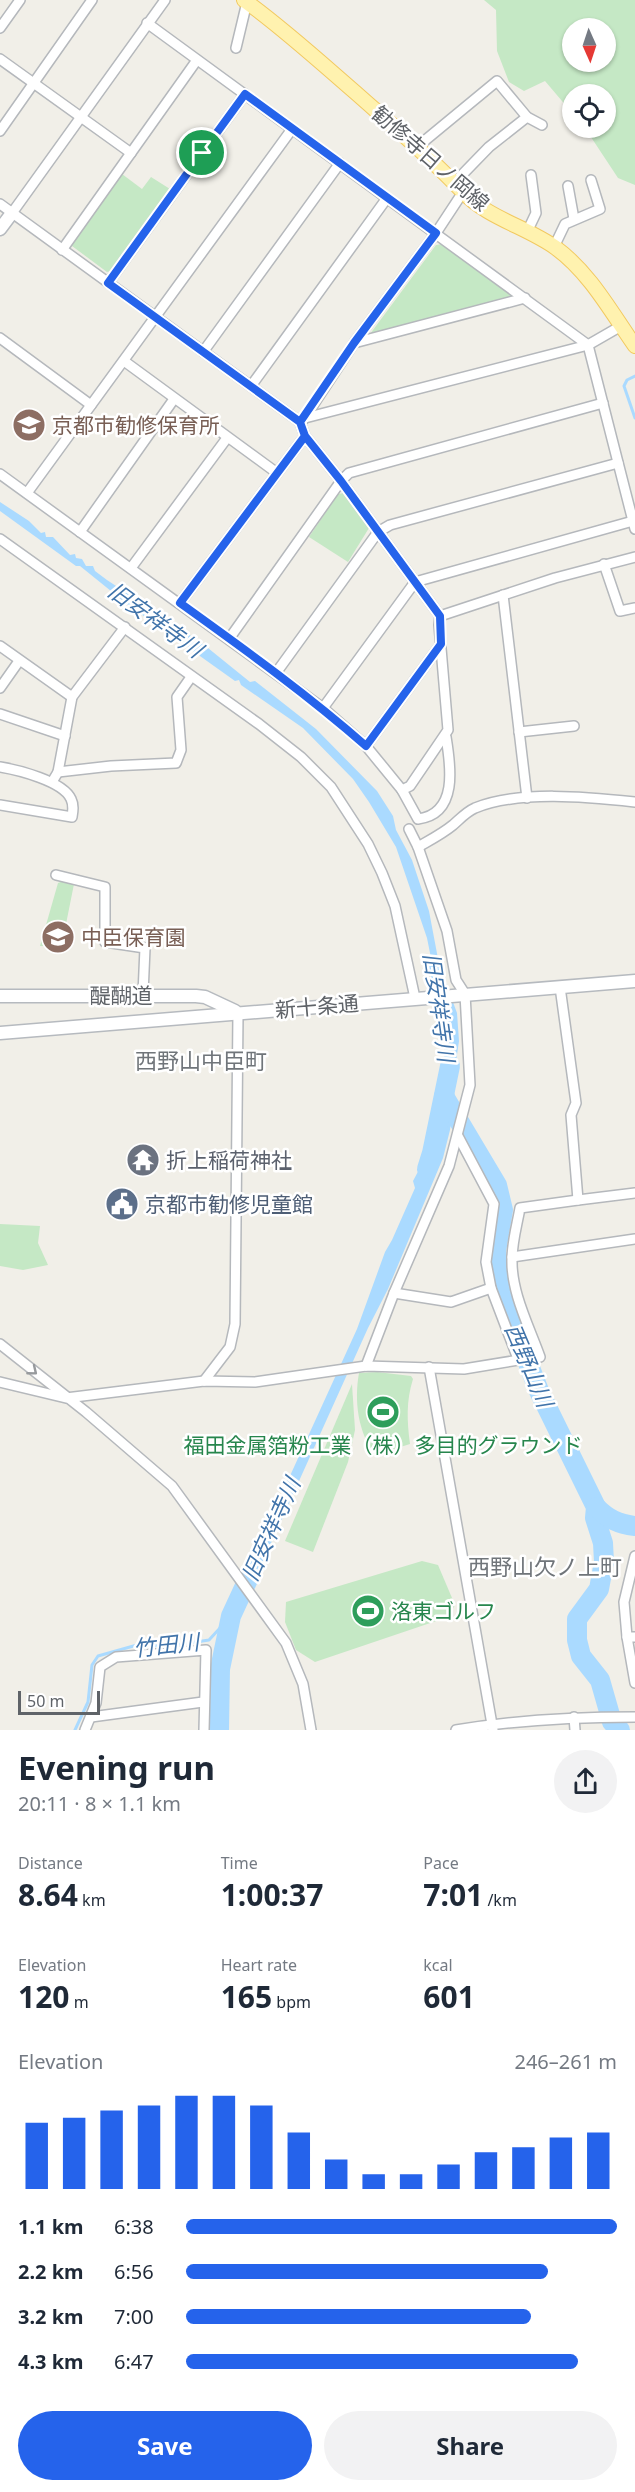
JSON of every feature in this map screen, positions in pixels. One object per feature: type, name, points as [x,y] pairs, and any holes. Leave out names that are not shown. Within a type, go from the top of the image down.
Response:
[{"type":"main road","name":"勧修寺日ノ岡線","points":[[245,1],[289,34],[459,187],[554,247],[582,271],[635,346]]},
{"type":"main road","points":[[0,229],[12,213]]},
{"type":"main road","name":"新十条通","points":[[0,1033],[635,981]]},
{"type":"main road","name":"醍醐道","points":[[0,996],[143,994],[205,997],[238,1013]]},
{"type":"street","points":[[0,28],[20,0]]},
{"type":"street","points":[[0,131],[92,0]]},
{"type":"street","points":[[12,213],[165,0]]},
{"type":"street","points":[[236,48],[245,1]]},
{"type":"street","points":[[147,23],[588,345],[603,403],[634,525],[415,582],[323,708]]},
{"type":"street","points":[[0,59],[131,153]]},
{"type":"street","points":[[62,250],[197,60]]},
{"type":"street","points":[[417,147],[497,81],[527,117],[542,125]]},
{"type":"street","points":[[108,283],[245,94]]},
{"type":"street","points":[[0,474],[323,708],[366,746],[402,790],[418,819],[428,818],[442,807],[450,789],[440,616],[341,481],[305,436],[303,420],[354,343],[436,233],[459,187],[489,147],[527,117]]},
{"type":"street","points":[[27,493],[292,129]]},
{"type":"street","points":[[203,352],[340,163]]},
{"type":"street","points":[[528,232],[537,213],[531,175]]},
{"type":"street","points":[[554,247],[565,225],[600,209],[591,180]]},
{"type":"street","points":[[568,186],[574,219]]},
{"type":"street","points":[[251,386],[387,198]]},
{"type":"street","points":[[0,204],[203,352],[303,420],[588,345],[621,326]]},
{"type":"street","points":[[354,343],[525,298]]},
{"type":"street","points":[[0,338],[91,405]]},
{"type":"street","points":[[124,361],[277,473]]},
{"type":"street","points":[[80,532],[174,399]]},
{"type":"street","points":[[229,639],[349,472],[603,403]]},
{"type":"street","points":[[180,603],[305,436]]},
{"type":"street","points":[[131,568],[227,438]]},
{"type":"street","points":[[276,673],[378,532],[390,525],[618,463]]},
{"type":"street","points":[[0,539],[276,737],[301,757],[331,787],[368,844],[382,873],[394,906],[415,998]]},
{"type":"street","points":[[440,616],[603,564],[635,557]]},
{"type":"street","points":[[603,564],[620,611],[635,608]]},
{"type":"street","points":[[503,595],[527,798]]},
{"type":"street","points":[[52,782],[58,772],[72,697],[125,627]]},
{"type":"street","points":[[366,746],[441,644]]},
{"type":"street","points":[[0,646],[72,697]]},
{"type":"street","points":[[0,688],[19,661]]},
{"type":"street","points":[[58,772],[111,766],[176,763],[181,750],[177,697],[191,677]]},
{"type":"street","points":[[0,714],[65,736]]},
{"type":"street","points":[[519,732],[574,726]]},
{"type":"street","points":[[402,790],[410,786],[446,737]]},
{"type":"street","points":[[0,767],[52,782],[71,798],[72,818],[0,805]]},
{"type":"street","points":[[418,847],[441,834],[475,808],[527,798],[580,797],[635,802]]},
{"type":"street","points":[[366,1366],[394,1293],[449,1167],[470,1085],[462,995],[456,980],[447,931],[418,847],[409,829]]},
{"type":"street","points":[[56,875],[105,887],[105,942],[145,948],[143,994]]},
{"type":"street","points":[[560,987],[576,1103],[571,1115],[578,1200]]},
{"type":"street","points":[[204,1381],[230,1347],[235,1324],[238,1013]]},
{"type":"street","points":[[458,1136],[494,1204],[486,1262],[491,1288],[520,1358]]},
{"type":"street","points":[[0,1382],[66,1398],[204,1381],[255,1382],[366,1366],[464,1369],[520,1358],[538,1357],[515,1285],[512,1257],[520,1208],[635,1193]]},
{"type":"street","points":[[512,1257],[635,1239]]},
{"type":"street","points":[[394,1293],[451,1302],[491,1288]]},
{"type":"street","points":[[0,1344],[172,1486],[286,1643],[303,1684],[311,1730]]},
{"type":"street","points":[[429,1367],[492,1727]]},
{"type":"street","points":[[635,1556],[624,1602],[631,1637],[635,1683]]},
{"type":"street","points":[[85,1730],[96,1703],[100,1667],[116,1657],[206,1650],[204,1730]]},
{"type":"street","points":[[91,1717],[203,1702]]},
{"type":"street","points":[[574,1717],[575,1730]]},
{"type":"street","points":[[456,1730],[574,1717],[635,1717]]},
{"type":"green space","points":[[484,0],[635,0],[635,185],[618,178],[592,138],[616,138],[616,84],[562,84],[562,101],[545,81],[524,91],[509,82],[497,51],[496,10]]},
{"type":"green space","points":[[122,174],[142,189],[151,177],[170,189],[111,271],[107,272],[72,246],[71,242]]},
{"type":"green space","points":[[442,244],[512,295],[511,298],[381,334],[370,334],[436,245]]},
{"type":"green space","points":[[344,493],[369,528],[348,562],[309,537],[338,494]]},
{"type":"green space","points":[[63,881],[74,884],[65,929],[73,930],[72,947],[40,946],[58,883]]},
{"type":"green space","points":[[0,1224],[40,1226],[38,1243],[48,1265],[23,1270],[0,1266]]},
{"type":"green space","name":"福田金属箔粉工業（株）多目的グラウンド","points":[[377,1372],[411,1376],[413,1379],[408,1411],[410,1444],[375,1455],[361,1426],[357,1394],[359,1373]]},
{"type":"green space","points":[[352,1384],[355,1430],[348,1462],[313,1552],[285,1541]]},
{"type":"green space","name":"洛東ゴルフ","points":[[422,1561],[438,1565],[455,1605],[448,1617],[315,1662],[296,1650],[285,1622],[286,1602]]},
{"type":"water","points":[[0,502],[29,521],[41,533],[45,532],[46,537],[53,537],[70,555],[75,554],[76,558],[82,559],[86,566],[93,566],[95,571],[107,580],[190,635],[195,643],[203,644],[250,682],[255,681],[316,729],[377,791],[393,816],[396,830],[412,860],[429,911],[439,964],[457,1013],[459,1041],[453,1082],[455,1100],[443,1158],[388,1289],[368,1328],[244,1603],[234,1592],[268,1530],[266,1525],[271,1519],[271,1508],[279,1507],[285,1482],[289,1478],[357,1329],[385,1252],[415,1188],[413,1181],[421,1166],[428,1165],[445,1108],[444,1034],[428,963],[431,958],[427,938],[396,847],[353,779],[303,728],[241,685],[239,680],[235,681],[127,604],[80,566],[76,566],[0,511]]},
{"type":"waterway","points":[[635,376],[627,380],[624,386],[635,418]]},
{"type":"waterway","name":"旧安祥寺川","points":[[427,1169],[450,1066]]},
{"type":"waterway","name":"西野山川","points":[[444,1096],[497,1185],[503,1210],[496,1251],[500,1291],[539,1391],[596,1507],[595,1518],[603,1543],[604,1562],[599,1589],[577,1619],[577,1640],[581,1656],[600,1680],[612,1722],[620,1730]]},
{"type":"waterway","points":[[596,1507],[614,1520],[635,1526]]},
{"type":"waterway","name":"旧安祥寺川","points":[[219,1730],[220,1669],[231,1616],[250,1575]]},
{"type":"waterway","name":"竹田川","points":[[75,1730],[88,1702],[92,1665],[98,1656],[137,1645],[170,1646],[209,1640],[231,1616]]},
{"type":"place","name":"京都市勧修保育所","points":[[29,425]]},
{"type":"place","name":"中臣保育園","points":[[58,937]]},
{"type":"place","name":"折上稲荷神社","points":[[143,1160]]},
{"type":"place","name":"京都市勧修児童館","points":[[122,1204]]},
{"type":"place","name":"福田金属箔粉工業（株）多目的グラウンド","points":[[383,1412]]},
{"type":"place","name":"洛東ゴルフ","points":[[368,1611]]},
{"type":"district","name":"西野山中臣町","points":[[201,1060]]},
{"type":"district","name":"西野山欠ノ上町","points":[[545,1566]]},
{"type":"route","points":[[202,153],[108,283],[300,422],[305,436],[341,481],[440,616],[441,644],[366,746],[323,708],[180,603],[305,436],[300,422],[305,418],[354,343],[436,233],[245,94],[202,153]]}]
